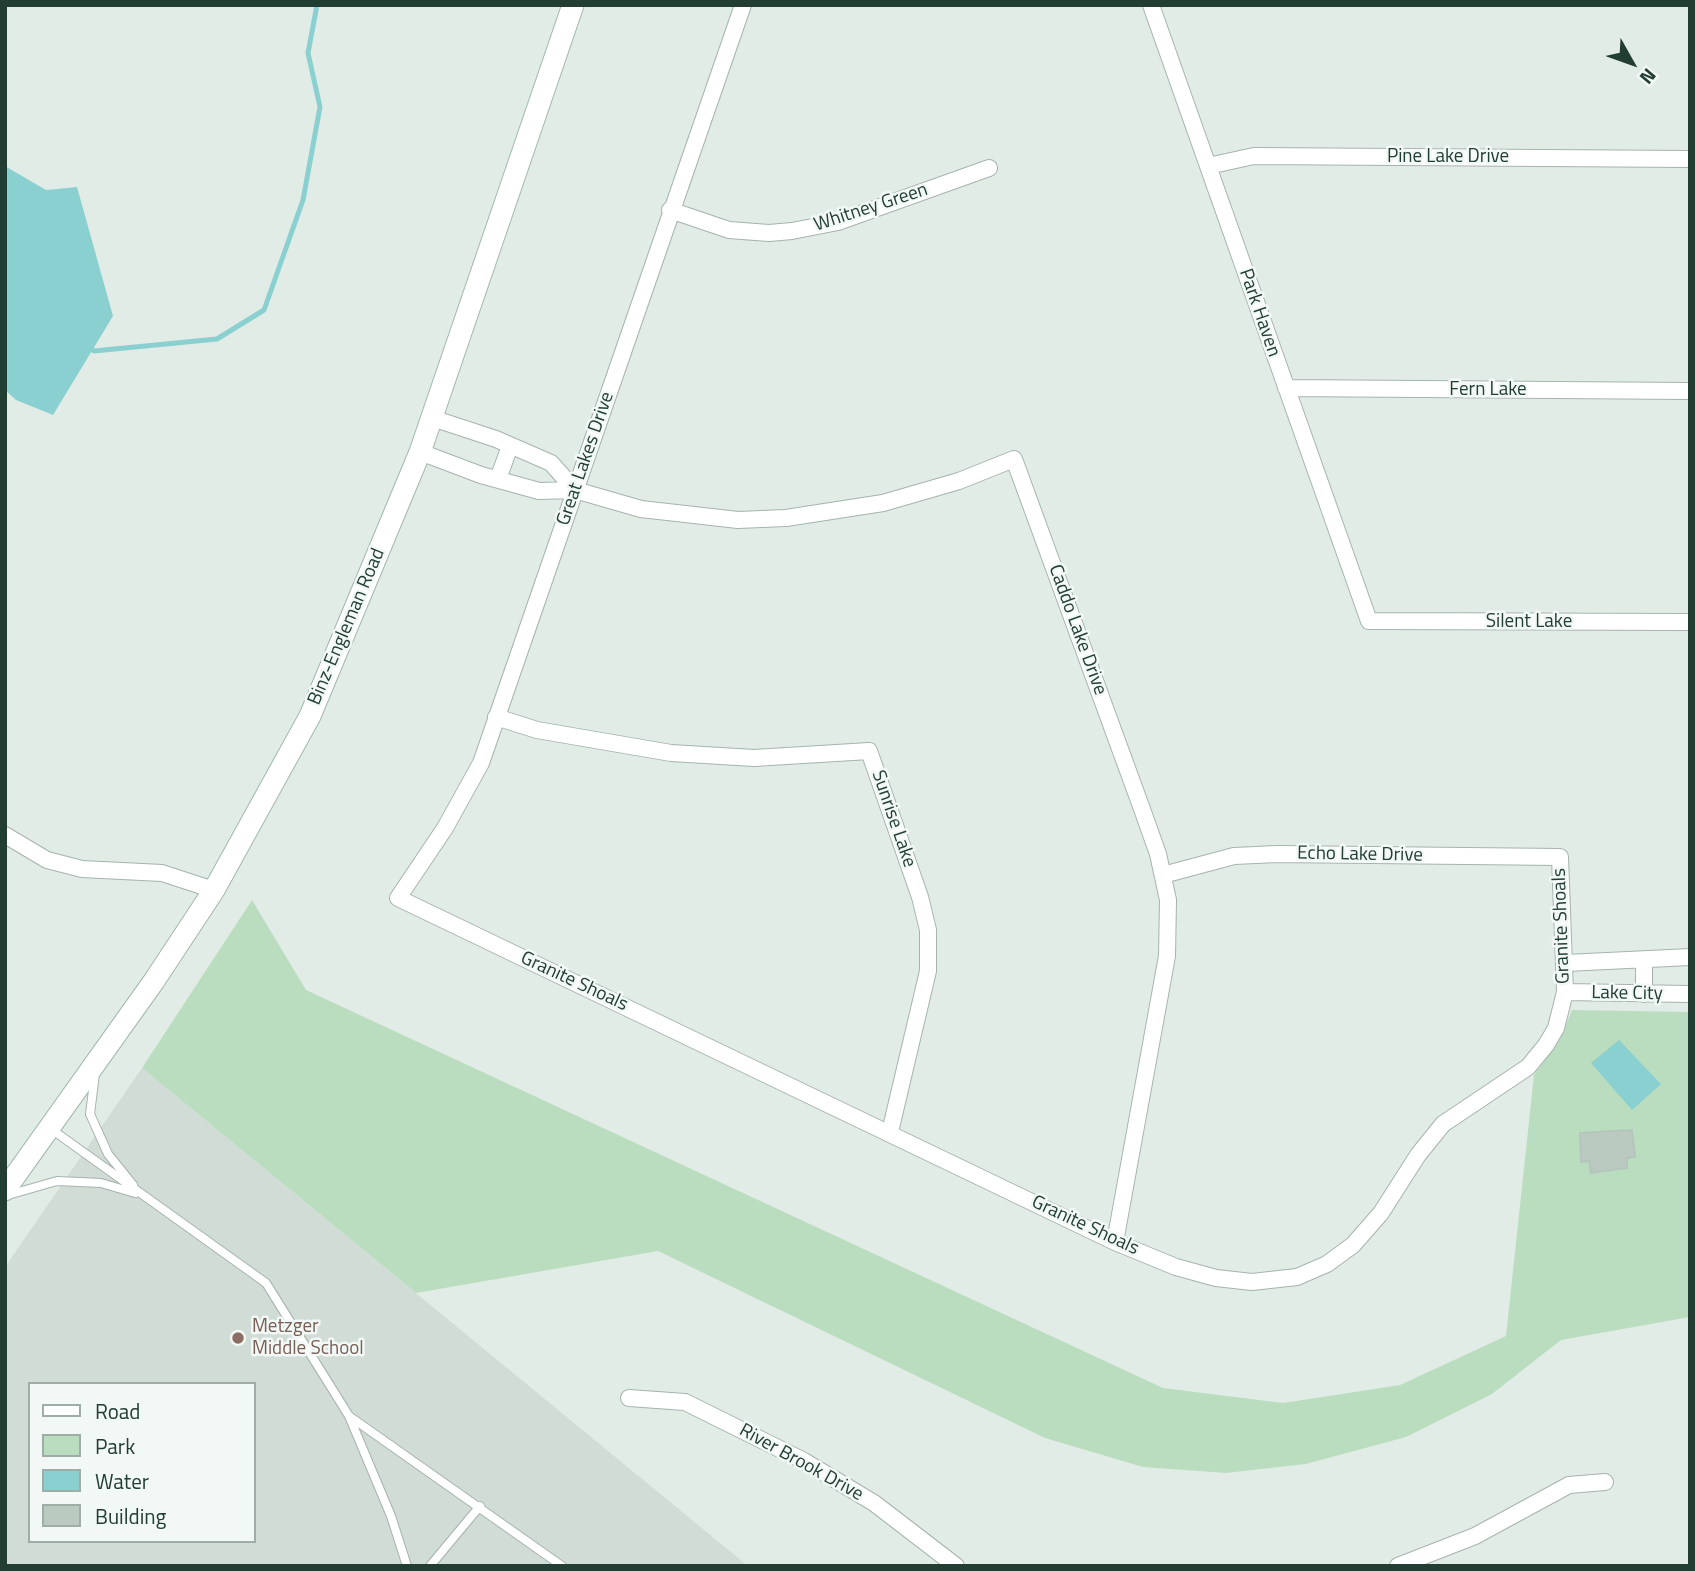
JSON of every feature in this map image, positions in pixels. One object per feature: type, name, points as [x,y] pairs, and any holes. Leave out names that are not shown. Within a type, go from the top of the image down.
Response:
[{"type":"street","name":"Binz-Engleman Road","points":[[5,1193],[214,890],[310,716],[420,452],[573,5]]},
{"type":"street","name":"Great Lakes Drive","points":[[398,898],[468,790],[481,763],[743,5]]},
{"type":"street","name":"Park Haven","points":[[1151,5],[1369,621]]},
{"type":"street","name":"Pine Lake Drive","points":[[1208,166],[1254,156],[1690,159]]},
{"type":"street","name":"Whitney Green","points":[[670,210],[729,230],[769,233],[792,231],[838,222],[989,168]]},
{"type":"street","name":"Fern Lake","points":[[1286,388],[1690,391]]},
{"type":"street","points":[[432,418],[551,463],[575,490]]},
{"type":"street","points":[[498,479],[510,446]]},
{"type":"street","name":"Caddo Lake Drive","points":[[420,452],[539,491],[575,490],[641,509],[738,520],[786,518],[840,511],[908,496],[1014,459],[1142,809],[1168,900],[1167,956],[1115,1242]]},
{"type":"street","name":"Silent Lake","points":[[1369,621],[1690,622]]},
{"type":"street","name":"Sunrise Lake","points":[[496,718],[537,730],[671,753],[754,758],[869,751],[920,897],[928,930],[928,971],[890,1132]]},
{"type":"street","points":[[5,835],[47,860],[82,869],[162,873],[214,890]]},
{"type":"street","name":"Echo Lake Drive","points":[[1163,875],[1234,856],[1277,854],[1560,857]]},
{"type":"street","name":"Granite Shoals","points":[[398,898],[1115,1242],[1176,1267],[1252,1282],[1297,1277],[1327,1264],[1363,1235],[1381,1213],[1418,1155],[1443,1124],[1528,1067],[1556,1028],[1565,992],[1560,857]]},
{"type":"street","name":"Lake City","points":[[1566,963],[1690,957]]},
{"type":"street","points":[[1644,960],[1644,994]]},
{"type":"street","name":"Lake City","points":[[1565,992],[1690,994]]},
{"type":"street","name":"River Brook Drive","points":[[629,1398],[685,1402],[804,1461],[874,1503],[956,1566]]},
{"type":"street","points":[[1398,1566],[1475,1536],[1569,1485],[1605,1482]]},
{"type":"lane","points":[[97,1063],[90,1114],[108,1154],[142,1195]]},
{"type":"lane","points":[[51,1129],[266,1283],[349,1416],[391,1516],[407,1566]]},
{"type":"lane","points":[[5,1193],[57,1181],[101,1183],[142,1195]]},
{"type":"lane","points":[[349,1416],[562,1566]]},
{"type":"lane","points":[[430,1566],[480,1506]]},
{"type":"shaded area","name":"Metzger Middle School","points":[[142,1068],[748,1566],[5,1566],[5,1267]]},
{"type":"green space","points":[[252,900],[306,990],[1163,1388],[1283,1403],[1400,1385],[1506,1336],[1534,1075],[1560,1039],[1572,1010],[1690,1012],[1690,1317],[1561,1340],[1492,1394],[1406,1437],[1306,1464],[1226,1473],[1143,1467],[1045,1438],[658,1251],[416,1293],[142,1068]]},
{"type":"water","points":[[5,166],[46,190],[77,187],[113,316],[53,415],[16,400],[5,390]]},
{"type":"water","points":[[1619,1040],[1661,1084],[1632,1110],[1591,1063]]},
{"type":"building","points":[[1632,1130],[1635,1157],[1627,1158],[1627,1168],[1591,1173],[1589,1161],[1581,1162],[1580,1133]]},
{"type":"waterway","points":[[89,347],[94,351],[217,339],[264,310],[303,200],[320,107],[308,53],[317,5]]},
{"type":"place","name":"Metzger Middle School","points":[[238,1338]]}]
